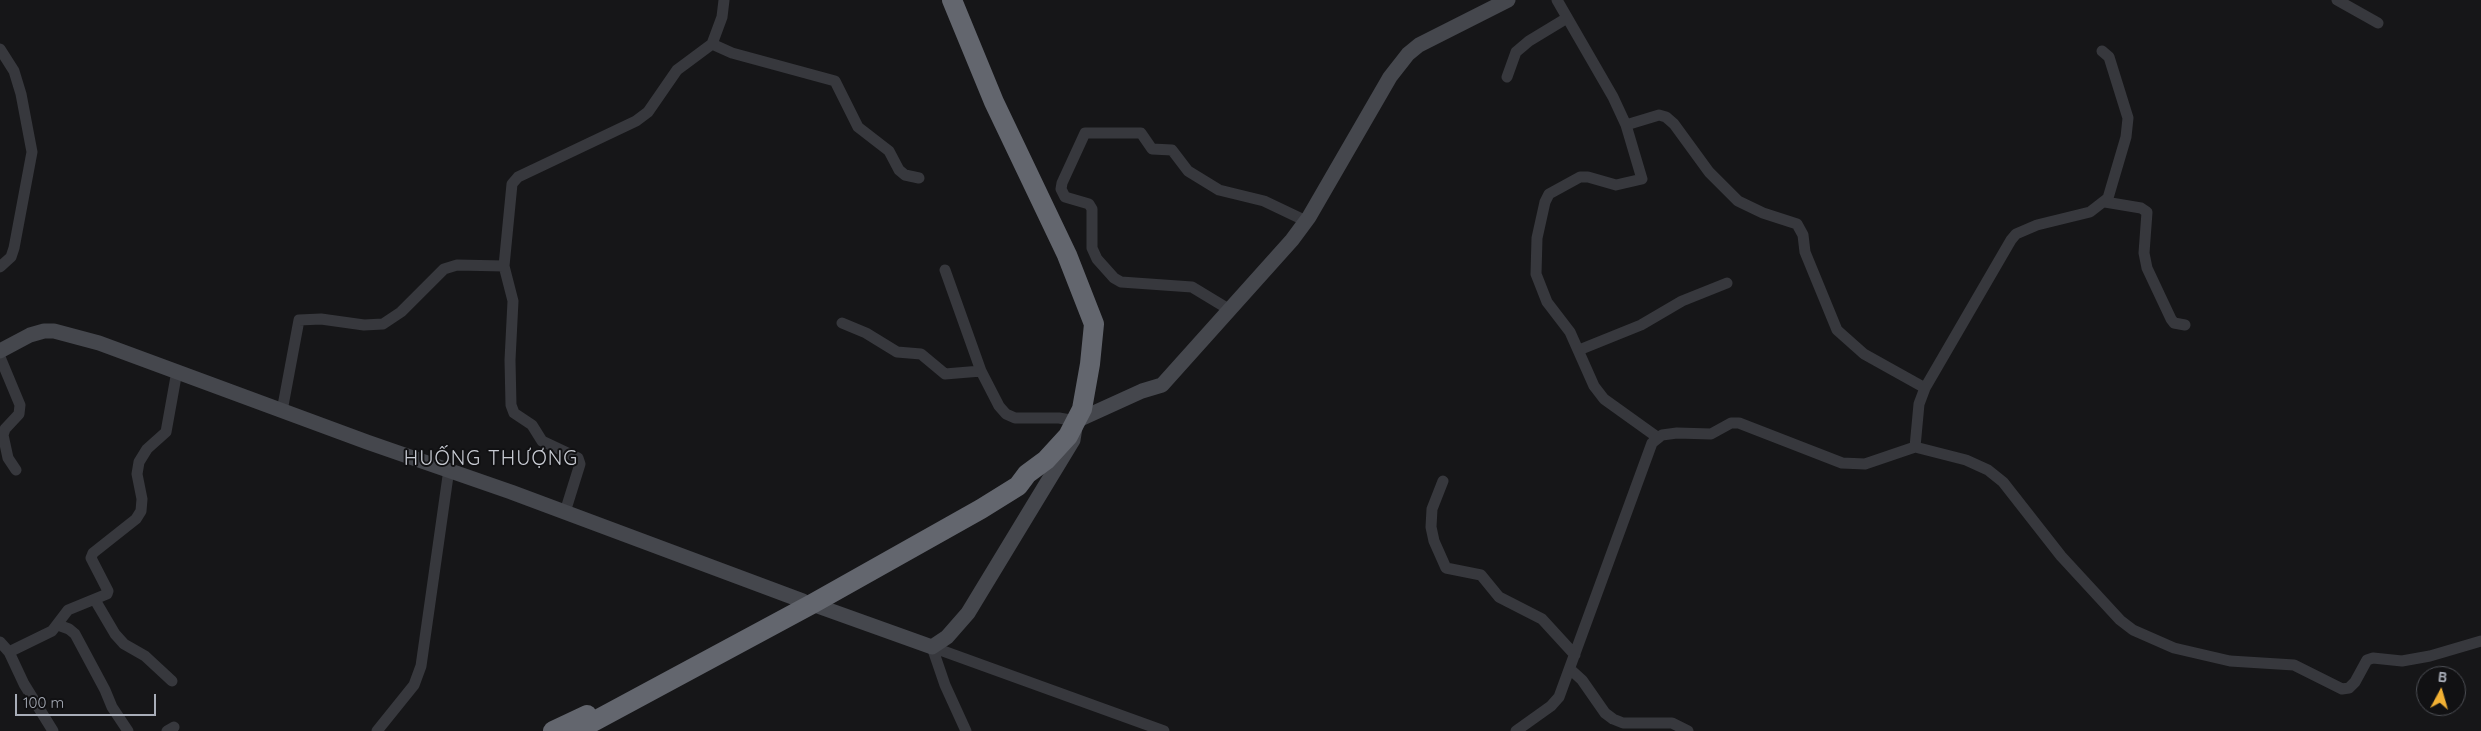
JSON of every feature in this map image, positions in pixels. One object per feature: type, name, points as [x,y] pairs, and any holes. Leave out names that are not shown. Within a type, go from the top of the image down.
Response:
[{"type":"highway","points":[[943,0],[1015,175],[1054,254],[1083,326],[1092,334]]},
{"type":"highway","points":[[576,731],[808,603],[977,502],[1013,478],[1027,474],[1046,460],[1068,436],[1076,421],[1082,409],[1094,324],[1071,263],[994,102],[952,0]]},
{"type":"highway","points":[[553,731],[700,661]]},
{"type":"street","points":[[566,512],[580,464],[578,458],[542,441],[532,425],[514,413],[511,406],[510,351],[513,301],[504,266],[509,203],[514,180],[636,121],[648,112],[677,70],[712,44],[722,17],[724,0]]},
{"type":"street","points":[[945,270],[981,370],[999,406],[1006,414],[1022,418],[1059,418],[1076,421],[1142,391],[1162,385],[1292,240],[1306,221],[1390,76],[1408,54],[1419,45],[1508,0]]},
{"type":"street","points":[[1557,0],[1593,60],[1626,125],[1642,179],[1616,185],[1588,177],[1580,177],[1549,194],[1545,202],[1537,238],[1534,262],[1539,286],[1547,302],[1570,332],[1580,350],[1586,371],[1604,398],[1657,437]]},
{"type":"street","points":[[2337,0],[2378,23]]},
{"type":"street","points":[[1507,77],[1516,52],[1529,41],[1567,18]]},
{"type":"street","points":[[712,44],[732,53],[765,63],[835,81],[858,127],[890,150],[899,170],[905,175],[919,178]]},
{"type":"street","points":[[0,49],[14,71],[21,94],[32,152],[14,248],[11,257],[0,268]]},
{"type":"street","points":[[1916,447],[1919,404],[1924,388],[2016,234],[2036,225],[2090,212],[2108,198],[2126,137],[2128,118],[2108,57],[2102,51]]},
{"type":"street","points":[[1626,125],[1653,116],[1666,117],[1674,124],[1710,172],[1738,201],[1763,213],[1797,224],[1803,235],[1805,252],[1838,330],[1864,354],[1924,388]]},
{"type":"street","points":[[1230,310],[1192,286],[1121,282],[1114,278],[1097,259],[1092,248],[1092,209],[1089,204],[1065,197],[1061,189],[1085,133],[1141,133],[1152,149],[1172,150],[1188,171],[1219,190],[1264,201],[1306,221]]},
{"type":"street","points":[[2105,202],[2141,208],[2147,212],[2148,222],[2144,253],[2146,268],[2171,319],[2174,323],[2185,325]]},
{"type":"street","points":[[282,411],[299,320],[321,319],[364,325],[383,324],[401,312],[444,269],[450,266],[504,266]]},
{"type":"street","points":[[1580,350],[1641,325],[1682,301],[1727,283]]},
{"type":"street","points":[[842,323],[866,333],[897,352],[921,354],[945,374],[981,370]]},
{"type":"street","points":[[16,470],[8,458],[3,434],[5,429],[19,414],[20,404],[0,352],[30,335],[54,331],[99,343],[282,411],[449,469],[808,603],[1164,731]]},
{"type":"street","points":[[9,652],[52,631],[68,610],[95,600],[108,591],[91,558],[93,553],[136,519],[141,511],[142,499],[137,474],[139,462],[147,448],[166,432],[177,371]]},
{"type":"street","points":[[932,646],[958,628],[968,613],[1073,440],[1076,421]]},
{"type":"street","points":[[1516,731],[1551,706],[1559,697],[1652,443],[1657,437],[1677,433],[1710,434],[1732,424],[1739,423],[1842,463],[1865,464],[1916,447],[1966,460],[1988,470],[2003,482],[2061,556],[2120,620],[2133,630],[2174,648],[2230,661],[2294,665],[2342,689],[2350,688],[2367,660],[2373,658],[2402,660],[2430,656],[2481,641]]},
{"type":"street","points":[[393,731],[379,728],[414,685],[421,666],[449,469]]},
{"type":"street","points":[[1443,481],[1432,509],[1431,527],[1434,541],[1446,568],[1481,575],[1499,597],[1542,619],[1575,654]]},
{"type":"street","points":[[95,600],[115,634],[124,644],[145,656],[172,681]]},
{"type":"street","points":[[58,625],[70,629],[75,634],[112,707],[128,731]]},
{"type":"street","points":[[0,642],[9,652],[24,684],[53,731]]},
{"type":"street","points":[[932,646],[945,685],[966,731]]},
{"type":"street","points":[[1570,670],[1582,680],[1605,713],[1613,719],[1623,723],[1672,723],[1688,731]]},
{"type":"district","name":"HUỐNG THƯỢNG","points":[[491,459]]}]
